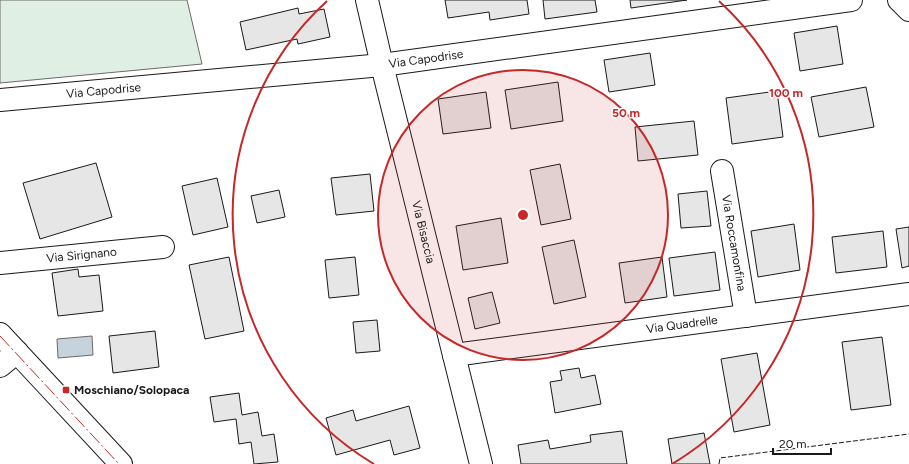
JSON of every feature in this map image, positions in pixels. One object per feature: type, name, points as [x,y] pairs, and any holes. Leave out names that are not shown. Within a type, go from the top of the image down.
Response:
[{"type":"street","name":"Via Bisaccia","points":[[367,0],[481,464]]},
{"type":"street","name":"Via Capodrise","points":[[0,100],[382,65],[851,0]]},
{"type":"street","points":[[899,0],[909,10]]},
{"type":"street","name":"Via Roccamonfina","points":[[722,171],[746,316]]},
{"type":"street","name":"Via Sirignano","points":[[0,263],[163,247]]},
{"type":"street","name":"Via Quadrelle","points":[[454,355],[909,294]]},
{"type":"street","points":[[0,334],[121,464]]},
{"type":"street","points":[[0,366],[17,352]]},
{"type":"green space","points":[[0,0],[187,0],[202,64],[0,83]]},
{"type":"shaded area","points":[[92,336],[93,355],[58,358],[57,339]]},
{"type":"building","points":[[445,0],[527,0],[529,14],[490,20],[489,12],[448,18]]},
{"type":"building","points":[[543,0],[595,0],[597,12],[545,19]]},
{"type":"building","points":[[630,0],[687,0],[631,8]]},
{"type":"building","points":[[298,8],[299,14],[324,9],[330,37],[298,44],[297,39],[246,50],[240,22]]},
{"type":"building","points":[[837,26],[843,64],[800,71],[794,33]]},
{"type":"building","points":[[650,53],[655,85],[609,92],[604,60]]},
{"type":"building","points":[[558,82],[563,121],[511,129],[505,90]]},
{"type":"building","points":[[866,87],[874,127],[819,137],[811,97]]},
{"type":"building","points":[[777,91],[783,137],[732,144],[726,98]]},
{"type":"building","points":[[486,92],[491,128],[443,134],[438,99]]},
{"type":"building","points":[[694,121],[698,155],[638,161],[635,127]]},
{"type":"building","points":[[96,163],[112,217],[40,239],[23,183]]},
{"type":"building","points":[[560,164],[571,219],[541,225],[530,170]]},
{"type":"building","points":[[370,174],[374,211],[336,215],[331,178]]},
{"type":"building","points":[[217,178],[228,227],[193,235],[182,186]]},
{"type":"building","points":[[279,190],[285,217],[257,223],[251,196]]},
{"type":"building","points":[[707,191],[711,226],[681,228],[678,194]]},
{"type":"building","points":[[501,218],[508,263],[463,270],[456,226]]},
{"type":"building","points":[[794,224],[800,270],[758,277],[751,231]]},
{"type":"building","points":[[909,227],[909,266],[902,268],[896,229]]},
{"type":"building","points":[[883,231],[887,267],[836,273],[832,237]]},
{"type":"building","points":[[574,240],[586,297],[554,304],[542,247]]},
{"type":"building","points":[[715,252],[720,290],[674,296],[669,258]]},
{"type":"building","points":[[229,257],[244,331],[205,339],[189,265]]},
{"type":"building","points":[[355,257],[359,295],[329,298],[325,260]]},
{"type":"building","points":[[662,257],[667,297],[625,303],[619,263]]},
{"type":"building","points":[[78,269],[79,277],[99,275],[103,311],[58,316],[52,273]]},
{"type":"building","points":[[492,292],[500,323],[475,329],[468,298]]},
{"type":"building","points":[[377,320],[380,351],[356,353],[353,322]]},
{"type":"building","points":[[155,331],[159,367],[113,373],[109,336]]},
{"type":"building","points":[[882,337],[891,405],[851,410],[842,342]]},
{"type":"building","points":[[757,353],[770,425],[734,432],[721,359]]},
{"type":"building","points":[[579,368],[581,378],[595,375],[601,404],[555,413],[550,382],[562,380],[560,371]]},
{"type":"building","points":[[239,393],[242,415],[258,412],[262,436],[274,434],[278,462],[254,464],[251,442],[239,444],[236,419],[214,422],[210,397]]},
{"type":"building","points":[[409,406],[420,448],[394,455],[390,440],[336,455],[326,418],[353,410],[356,421]]},
{"type":"building","points":[[622,431],[627,464],[521,464],[518,445],[548,440],[550,449],[591,442],[590,435]]},
{"type":"building","points":[[704,433],[710,464],[672,464],[668,439]]},
{"type":"fence","points":[[719,464],[720,458],[909,434]]},
{"type":"power","points":[[0,336],[119,464]]},
{"type":"place","name":"Moschiano/Solopaca","points":[[66,390]]}]
